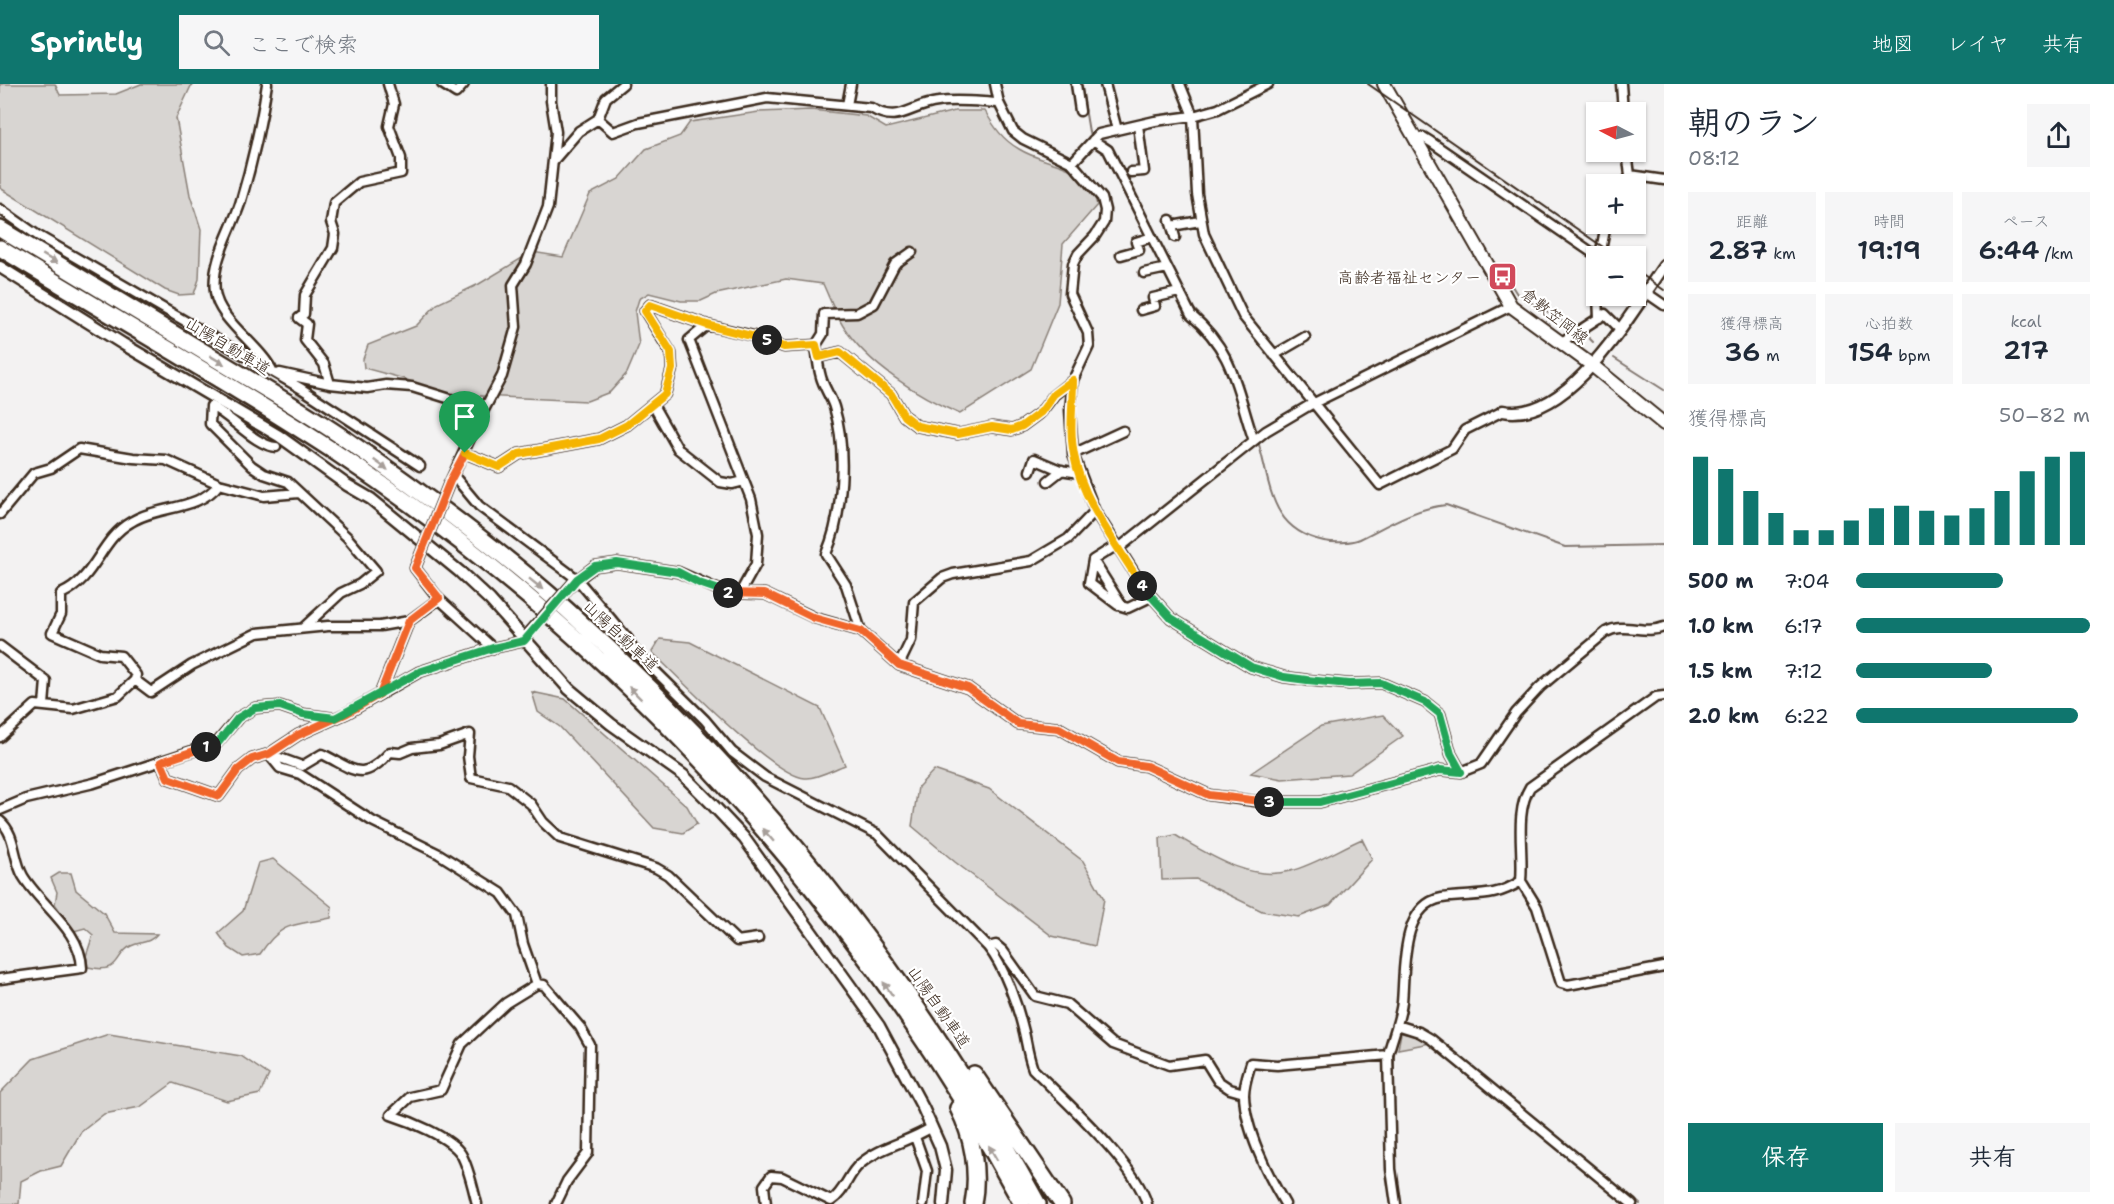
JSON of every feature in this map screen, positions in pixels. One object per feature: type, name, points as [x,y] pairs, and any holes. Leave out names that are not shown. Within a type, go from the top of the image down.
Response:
[{"type":"highway","name":"山陽自動車道","points":[[0,229],[345,439],[433,503],[564,607],[689,726],[781,828],[873,944],[957,1065],[1038,1204]]},
{"type":"highway","name":"山陽自動車道","points":[[0,248],[337,453],[476,555],[554,619],[678,736],[773,840],[824,903],[930,1048],[1022,1204]]},
{"type":"highway","points":[[873,944],[963,1058],[1062,1204]]},
{"type":"highway","points":[[930,1048],[970,1139],[975,1176],[973,1204]]},
{"type":"main road","name":"倉敷笠岡線","points":[[1384,84],[1511,306],[1593,366],[1664,424]]},
{"type":"street","points":[[267,84],[256,152],[218,266],[215,292],[223,312],[260,351],[273,372],[330,384],[367,388],[386,385],[412,387],[457,401],[479,419]]},
{"type":"street","points":[[330,384],[324,364],[305,340],[307,324],[299,318],[304,314],[305,295],[333,248],[335,234],[331,222],[334,203],[359,182],[401,173],[402,158],[389,126],[394,104],[388,84]]},
{"type":"street","points":[[442,84],[456,93],[464,84]]},
{"type":"street","points":[[493,648],[439,598],[415,568],[479,419],[502,376],[516,327],[513,285],[526,264],[543,225],[548,207],[556,132],[551,101],[552,84]]},
{"type":"street","points":[[554,160],[579,131],[598,119],[606,98],[623,84]]},
{"type":"street","points":[[847,105],[851,84]]},
{"type":"street","points":[[819,357],[840,352],[891,394],[904,416],[917,426],[958,434],[992,427],[1012,430],[1022,426],[1041,412],[1054,394],[1073,380],[1089,346],[1088,333],[1070,294],[1073,264],[1078,254],[1095,236],[1104,222],[1106,210],[1102,198],[1072,163],[1013,131],[999,103],[995,84]]},
{"type":"street","points":[[1076,84],[1080,111]]},
{"type":"street","points":[[1105,84],[1117,130]]},
{"type":"street","points":[[1180,84],[1193,116],[1200,221],[1203,234],[1243,316],[1380,485],[1452,449],[1465,430],[1503,411],[1521,413],[1576,384],[1593,366],[1636,306]]},
{"type":"street","points":[[1072,163],[1095,137],[1138,125],[1193,116],[1218,108],[1268,84]]},
{"type":"street","points":[[1621,84],[1622,102]]},
{"type":"street","points":[[598,119],[613,132],[638,123],[767,98],[871,108],[885,116],[902,114],[934,102],[957,100],[999,103]]},
{"type":"street","points":[[1131,172],[1144,171],[1138,125]]},
{"type":"street","points":[[1095,137],[1108,150],[1191,315],[1207,329],[1230,361],[1256,437]]},
{"type":"street","points":[[1415,141],[1423,137],[1586,248]]},
{"type":"street","points":[[1646,177],[1664,180]]},
{"type":"street","points":[[0,209],[37,235],[273,372],[420,466]]},
{"type":"street","points":[[1175,237],[1171,223],[1200,221]]},
{"type":"street","points":[[1121,255],[1139,249],[1136,242],[1152,237]]},
{"type":"street","points":[[861,631],[846,585],[826,554],[835,533],[839,506],[839,438],[834,407],[821,378],[816,345],[823,334],[824,314],[857,313],[874,304],[895,264],[912,252]]},
{"type":"street","points":[[1646,292],[1664,266]]},
{"type":"street","points":[[0,267],[123,344],[279,436],[370,499],[460,572],[490,600],[526,637],[569,689],[611,724],[683,775],[744,838],[879,1026],[932,1127],[946,1170],[944,1204]]},
{"type":"street","points":[[1144,273],[1167,268]]},
{"type":"street","points":[[1141,310],[1155,306],[1154,298],[1179,292]]},
{"type":"street","points":[[1646,294],[1664,305]]},
{"type":"street","points":[[465,453],[499,467],[519,454],[599,439],[627,425],[653,405],[665,394],[672,369],[671,352],[645,311],[650,305],[707,325],[762,338],[784,347],[816,345]]},
{"type":"street","points":[[1093,560],[1118,547],[1256,437],[1313,404],[1511,306]]},
{"type":"street","points":[[1598,306],[1599,318]]},
{"type":"street","points":[[1560,342],[1605,314],[1620,329]]},
{"type":"street","points":[[707,325],[689,340],[751,500],[758,534],[756,564],[740,593]]},
{"type":"street","points":[[1274,355],[1305,337]]},
{"type":"street","points":[[1073,380],[1076,397],[1070,410],[1073,454],[1095,511],[1151,597],[1171,618],[1251,667],[1284,677],[1307,680],[1349,684],[1381,683],[1425,702],[1440,714],[1451,754],[1461,772]]},
{"type":"street","points":[[653,405],[678,449],[720,482],[732,484],[744,482]]},
{"type":"street","points":[[276,447],[270,447],[227,414],[211,406],[210,424],[225,440],[258,470],[288,482],[347,537],[376,571],[360,584],[341,593],[303,628]]},
{"type":"street","points":[[1073,454],[1123,431]]},
{"type":"street","points":[[0,514],[34,473],[51,468],[79,449],[133,458],[166,460],[219,484],[264,496],[299,493]]},
{"type":"street","points":[[1030,471],[1034,459],[1062,470],[1080,473]]},
{"type":"street","points":[[1048,481],[1062,470]]},
{"type":"street","points":[[452,479],[479,506],[575,581],[628,639],[633,649],[705,720],[732,752],[765,777],[877,834],[988,946],[1002,970],[1024,1032],[1027,1056],[1033,1069],[1127,1167],[1143,1190],[1147,1204]]},
{"type":"street","points":[[0,737],[25,711],[35,705],[73,709],[118,696],[135,680],[136,675],[121,656],[100,654],[52,633],[61,614],[61,594],[76,587],[87,578],[115,533],[131,521],[151,512],[193,502],[206,496],[219,484]]},
{"type":"street","points":[[899,665],[911,640],[914,602],[937,582],[953,574],[1031,561],[1068,539],[1095,511]]},
{"type":"street","points":[[1093,560],[1089,583],[1121,606],[1128,608],[1151,597]]},
{"type":"street","points":[[1093,560],[1121,606]]},
{"type":"street","points":[[161,762],[168,778],[219,796],[238,770],[252,759],[269,754],[298,735],[335,718],[419,672],[526,637],[575,581],[595,566],[617,563],[678,572],[726,593],[765,594],[814,618],[861,631],[899,665],[968,688],[1018,724],[1059,728],[1118,762],[1146,766],[1224,798],[1262,802],[1320,802],[1440,770],[1461,772],[1481,764],[1515,713],[1540,687],[1606,632],[1615,627],[1648,631],[1664,627]]},
{"type":"street","points":[[135,680],[151,692],[192,665],[256,633],[303,628],[380,626],[409,621],[439,598]]},
{"type":"street","points":[[380,694],[409,621]]},
{"type":"street","points":[[0,646],[46,681],[44,705]]},
{"type":"street","points":[[1664,696],[1656,697],[1530,787],[1525,795],[1522,823],[1521,881],[1537,907],[1561,983],[1568,985],[1664,968]]},
{"type":"street","points":[[0,810],[26,799],[94,783],[218,743],[238,718],[255,708],[280,706],[303,714],[335,718]]},
{"type":"street","points":[[269,754],[302,766],[322,754],[345,768],[360,772],[369,771],[390,752],[400,753],[412,748],[439,745],[470,735],[468,756],[471,778],[508,786],[531,804],[543,822],[560,838],[656,868],[668,875],[737,941],[758,938]]},
{"type":"street","points":[[269,754],[280,768],[300,774],[372,821],[439,854],[501,893],[517,915],[523,944],[537,984]]},
{"type":"street","points":[[0,821],[8,827],[22,874],[62,922],[82,955],[82,968],[0,979]]},
{"type":"street","points":[[1396,1204],[1391,1169],[1388,1056],[1399,1026],[1404,955],[1416,918],[1430,902],[1441,898],[1505,892],[1521,881]]},
{"type":"street","points":[[988,946],[996,945],[1003,951],[1035,996],[1067,1004],[1113,1044],[1172,1066],[1205,1060],[1218,1081],[1230,1089],[1244,1093]]},
{"type":"street","points":[[477,1204],[460,1154],[448,1143],[414,1123],[391,1115],[410,1096],[441,1090],[462,1044],[506,1003],[537,984],[544,985],[580,1027],[590,1045],[588,1153],[567,1181],[556,1204]]},
{"type":"street","points":[[1399,1026],[1431,1039],[1632,1204]]},
{"type":"street","points":[[1285,1204],[1272,1183],[1248,1123],[1244,1093],[1251,1063],[1278,1065],[1388,1056]]},
{"type":"street","points":[[766,1204],[764,1186],[771,1176],[782,1177],[831,1201],[842,1194],[858,1165],[877,1151],[915,1137],[932,1127]]},
{"type":"street","points":[[915,1137],[927,1170],[923,1204]]},
{"type":"shaded area","points":[[0,84],[55,84],[60,95],[116,94],[141,84],[195,84],[191,86],[176,118],[190,195],[201,229],[199,279],[194,294],[179,295],[165,290],[0,188]]},
{"type":"shaded area","points":[[811,110],[866,116],[886,128],[955,111],[985,111],[999,133],[1008,142],[1031,155],[1066,167],[1085,180],[1092,190],[1097,205],[1063,244],[1058,303],[1031,369],[960,414],[911,389],[866,354],[843,326],[823,284],[786,279],[716,294],[701,301],[681,301],[649,293],[639,299],[635,312],[639,345],[627,373],[610,392],[587,401],[440,394],[405,379],[364,368],[363,359],[368,345],[416,326],[437,304],[479,284],[532,252],[563,257],[590,194],[619,179],[646,149],[680,136],[690,122],[759,112]]},
{"type":"shaded area","points":[[660,639],[690,642],[820,708],[845,765],[805,778],[790,773],[771,761],[704,703],[652,652]]},
{"type":"shaded area","points":[[532,692],[565,699],[687,806],[697,824],[683,833],[654,828],[560,727],[538,712]]},
{"type":"shaded area","points":[[1383,715],[1403,736],[1349,774],[1282,779],[1251,773],[1321,726]]},
{"type":"shaded area","points":[[934,770],[989,789],[1083,861],[1104,899],[1095,946],[1052,936],[912,826],[918,787]]},
{"type":"shaded area","points":[[1175,835],[1215,858],[1259,873],[1290,871],[1317,861],[1362,839],[1372,859],[1330,905],[1299,917],[1262,911],[1196,879],[1162,880],[1160,838]]},
{"type":"shaded area","points":[[273,859],[332,907],[331,918],[290,926],[275,935],[260,954],[243,957],[229,948],[218,933],[243,911],[258,863]]},
{"type":"shaded area","points":[[59,873],[71,873],[76,890],[104,913],[115,933],[157,934],[145,942],[131,946],[112,966],[99,969],[88,967],[86,956],[93,935],[85,928],[74,931],[55,904],[57,892],[51,878]]},
{"type":"shaded area","points":[[1401,1033],[1420,1036],[1430,1043],[1398,1049]]},
{"type":"shaded area","points":[[109,1034],[241,1056],[269,1075],[260,1094],[227,1101],[173,1083],[140,1107],[104,1114],[81,1132],[61,1166],[41,1171],[21,1181],[19,1204],[0,1204],[0,1093],[33,1059]]},
{"type":"waterway","points":[[1081,84],[1089,132],[1093,135]]},
{"type":"waterway","points":[[1391,84],[1395,92]]},
{"type":"waterway","points":[[1500,267],[1517,294],[1574,328]]},
{"type":"waterway","points":[[1192,307],[1223,344],[1234,364],[1242,387]]},
{"type":"waterway","points":[[1589,338],[1593,342]]},
{"type":"waterway","points":[[1614,358],[1664,390]]},
{"type":"waterway","points":[[1250,415],[1257,436]]},
{"type":"waterway","points":[[1258,441],[1270,490],[1283,516],[1293,527],[1306,535],[1324,541],[1342,542],[1360,539],[1413,513],[1446,505],[1565,547],[1664,545]]},
{"type":"waterway","points":[[1394,1049],[1394,1142]]},
{"type":"waterway","points":[[1462,1059],[1640,1204]]},
{"type":"waterway","points":[[1395,1165],[1401,1204]]},
{"type":"tunnel","points":[[279,441],[302,389]]},
{"type":"railway","points":[[1368,84],[1602,246]]},
{"type":"railway","points":[[1646,278],[1664,290]]},
{"type":"place","name":"高齢者福祉センター","points":[[1502,277]]},
{"type":"route","points":[[465,453],[450,481],[415,568],[439,598],[409,621],[380,694],[347,713],[279,745],[269,754],[252,759],[238,770],[219,796],[204,793],[168,778],[161,762],[218,743],[238,718],[255,708],[280,706],[303,714],[335,718],[347,713],[419,672],[493,648],[524,641],[573,583],[587,570],[603,564],[617,563],[678,572],[726,593],[765,594],[814,618],[861,631],[899,665],[968,688],[1018,724],[1047,725],[1059,728],[1118,762],[1146,766],[1209,795],[1262,802],[1320,802],[1440,770],[1461,772],[1451,754],[1440,714],[1425,702],[1397,692],[1381,683],[1349,684],[1307,680],[1284,677],[1251,667],[1171,618],[1156,603],[1095,511],[1080,473],[1073,454],[1070,410],[1073,399],[1073,380],[1054,394],[1041,412],[1022,426],[1012,430],[992,427],[958,434],[917,426],[904,416],[891,394],[840,352],[819,357],[816,345],[784,347],[762,338],[707,325],[650,305],[645,311],[671,352],[672,369],[665,394],[647,410],[627,425],[599,439],[519,454],[499,467],[465,453]]}]
